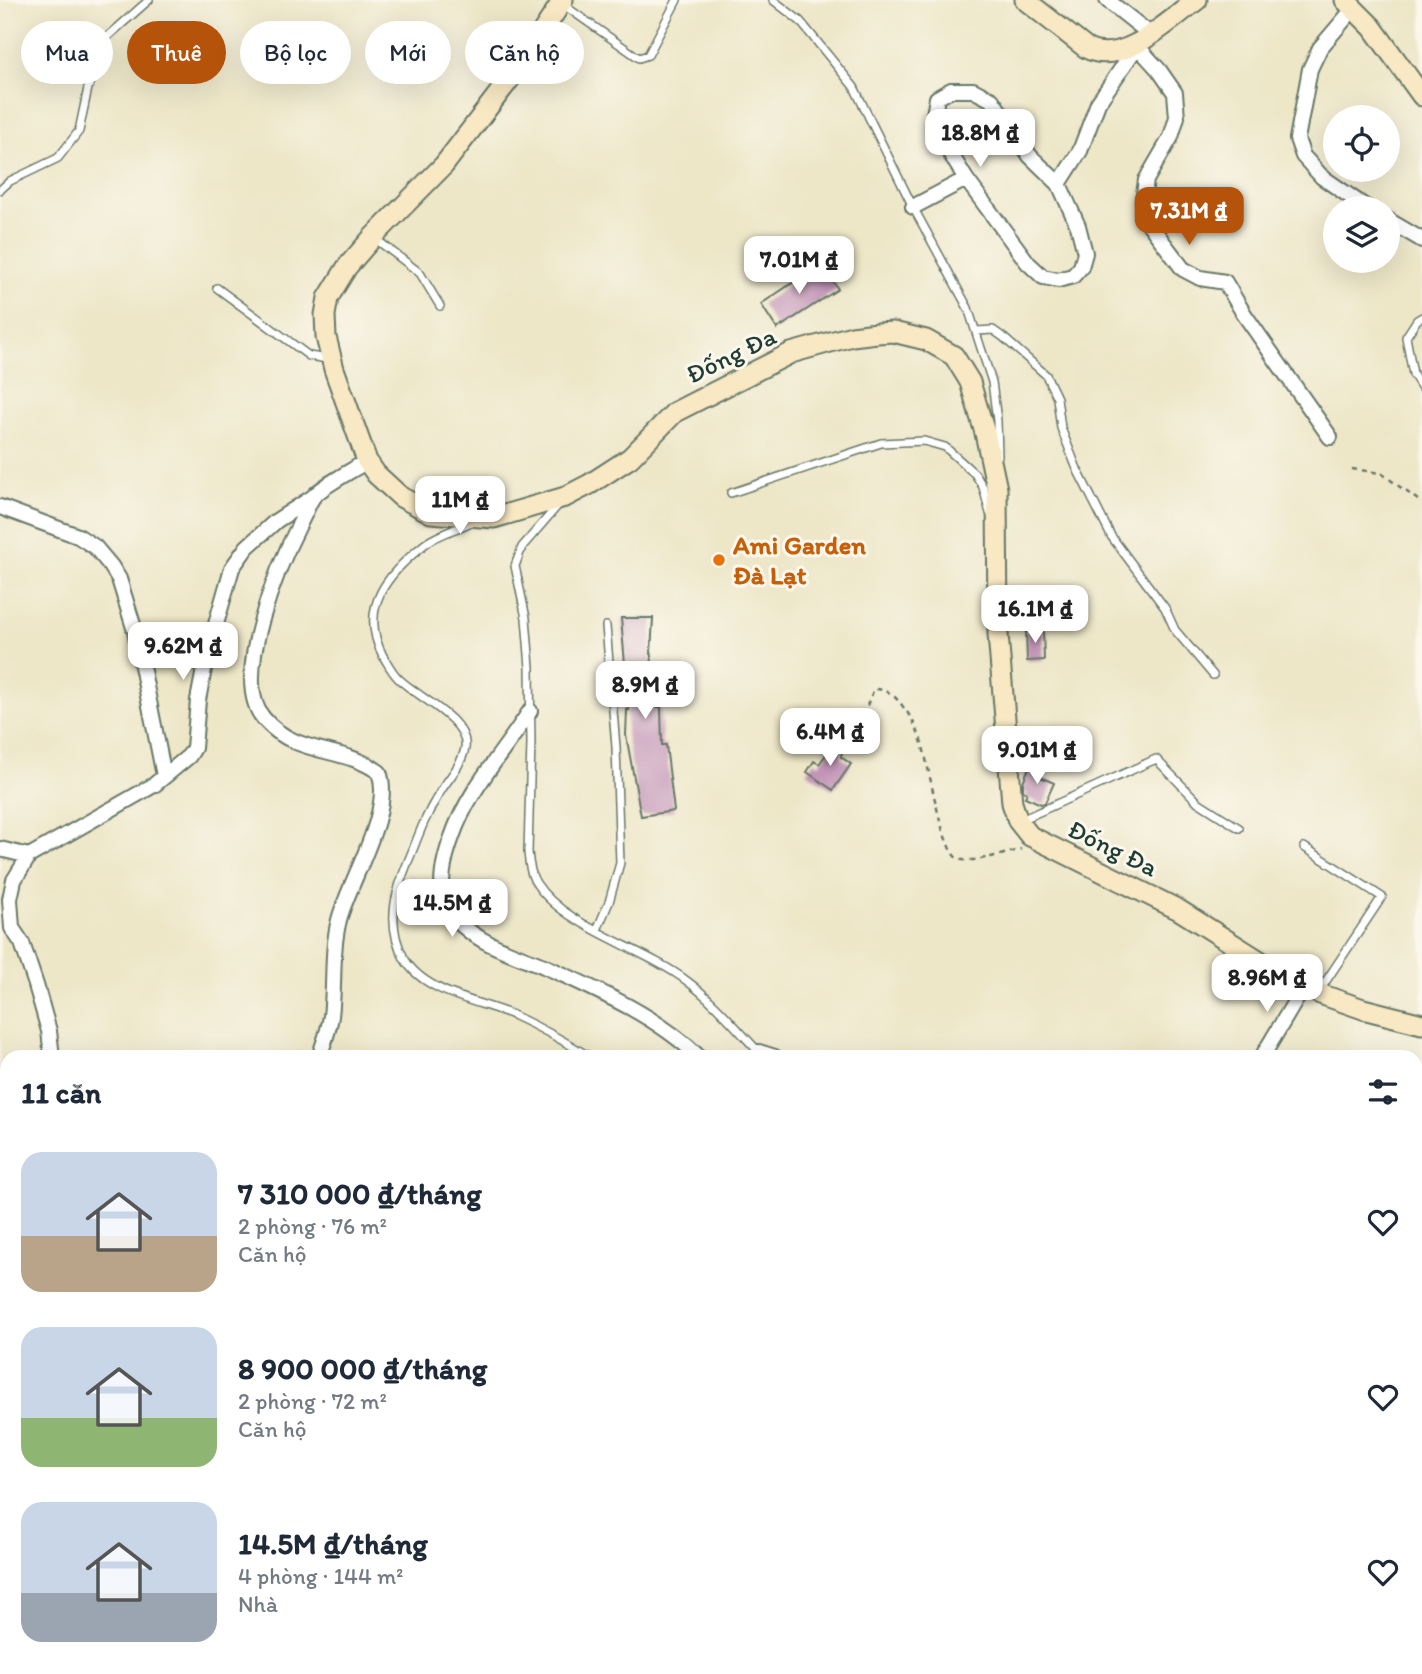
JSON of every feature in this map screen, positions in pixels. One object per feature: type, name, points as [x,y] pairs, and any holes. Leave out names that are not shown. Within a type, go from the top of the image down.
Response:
[{"type":"street","points":[[1025,0],[1095,53],[1109,54],[1144,40],[1196,0]]},
{"type":"street","points":[[1107,0],[1144,40],[1175,93],[1177,117],[1171,137],[1146,180],[1143,201],[1150,225],[1183,269],[1200,278],[1225,282],[1244,314],[1330,437]]},
{"type":"street","name":"Đống Đa","points":[[562,2],[522,63],[444,165],[373,237],[347,267],[328,298],[325,315],[326,337],[332,360],[366,461],[376,474],[401,497],[431,513],[494,518],[565,497],[630,458],[675,412],[791,353],[852,336],[893,332],[926,340],[954,355],[970,382],[997,489],[998,634],[1012,803],[1018,821],[1035,839],[1179,910],[1310,991],[1363,1009],[1422,1024]]},
{"type":"street","points":[[1350,196],[1322,177],[1303,156],[1297,139],[1310,69],[1320,48],[1349,4],[1394,55],[1422,96]]},
{"type":"street","points":[[1059,184],[1080,151],[1098,103],[1144,40]]},
{"type":"street","points":[[951,90],[973,90],[992,100],[1030,156],[1059,184],[1078,226],[1085,253],[1081,267],[1073,276],[1058,280],[1043,277],[1028,263],[966,179],[944,144],[934,115],[937,98],[951,90]]},
{"type":"street","points":[[912,208],[966,179]]},
{"type":"street","points":[[1400,227],[1422,240]]},
{"type":"street","points":[[51,1050],[36,985],[22,943],[12,928],[10,899],[14,880],[29,856],[131,799],[189,756],[194,748],[198,700],[206,659],[232,568],[238,556],[266,530],[366,461]]},
{"type":"street","points":[[314,496],[289,544],[269,594],[260,626],[252,679],[255,704],[265,720],[289,741],[363,762],[379,772],[382,783],[371,838],[339,917],[331,1016],[321,1050]]},
{"type":"street","points":[[0,507],[85,540],[102,554],[115,573],[135,631],[164,776]]},
{"type":"street","points":[[530,711],[512,740],[487,770],[452,835],[443,876],[447,907],[474,935],[545,967],[663,1027],[691,1050]]},
{"type":"street","points":[[0,849],[29,856]]},
{"type":"street","points":[[1267,1050],[1310,991]]},
{"type":"lane","points":[[0,190],[10,181],[58,158],[79,131],[88,88],[106,38],[149,0]]},
{"type":"lane","points":[[562,2],[639,58],[648,55],[677,0]]},
{"type":"lane","points":[[773,0],[800,21],[854,87],[912,208],[968,308],[992,382],[997,421],[997,489]]},
{"type":"lane","points":[[373,237],[420,272],[440,306]]},
{"type":"lane","points":[[217,288],[309,355],[332,360]]},
{"type":"lane","points":[[1422,317],[1406,337],[1413,374],[1422,388]]},
{"type":"lane","points":[[976,331],[993,330],[1046,375],[1057,398],[1061,428],[1077,469],[1111,536],[1165,608],[1175,630],[1213,675]]},
{"type":"lane","points":[[731,493],[881,443],[925,441],[945,447],[975,474],[983,487],[997,538]]},
{"type":"lane","points":[[565,497],[522,547],[515,566],[526,618],[530,711],[530,870],[536,882],[560,910],[688,981],[757,1050]]},
{"type":"lane","points":[[482,517],[426,543],[386,584],[376,600],[373,613],[374,637],[398,679],[434,705],[461,730],[465,740],[465,750],[459,763],[425,816],[400,877],[394,901],[398,944],[405,960],[428,981],[469,1001],[514,1016],[577,1050]]},
{"type":"lane","points":[[597,930],[609,902],[620,863],[617,747],[606,625]]},
{"type":"lane","points":[[1018,821],[1156,759],[1198,802],[1239,828]]},
{"type":"lane","points":[[1304,848],[1382,897],[1310,991]]},
{"type":"path","points":[[1352,469],[1381,473],[1422,503]]},
{"type":"path","points":[[855,733],[874,689],[891,693],[911,717],[920,736],[942,830],[952,853],[958,859],[971,861],[1020,850],[1035,839]]},
{"type":"building","points":[[821,264],[838,289],[777,329],[761,304]]},
{"type":"building","points":[[621,618],[653,618],[651,653],[656,707],[661,707],[662,745],[666,745],[674,811],[641,816],[626,735],[629,710]]},
{"type":"building","points":[[1043,629],[1044,660],[1027,661],[1026,630]]},
{"type":"building","points":[[837,747],[842,751],[841,757],[851,764],[833,790],[807,772],[814,761],[819,764],[831,748]]},
{"type":"building","points":[[1030,765],[1041,770],[1038,776],[1054,783],[1045,803],[1041,804],[1025,797],[1027,793],[1023,791],[1023,782]]},
{"type":"place","name":"Ami Garden Đà Lạt","points":[[719,560]]}]
